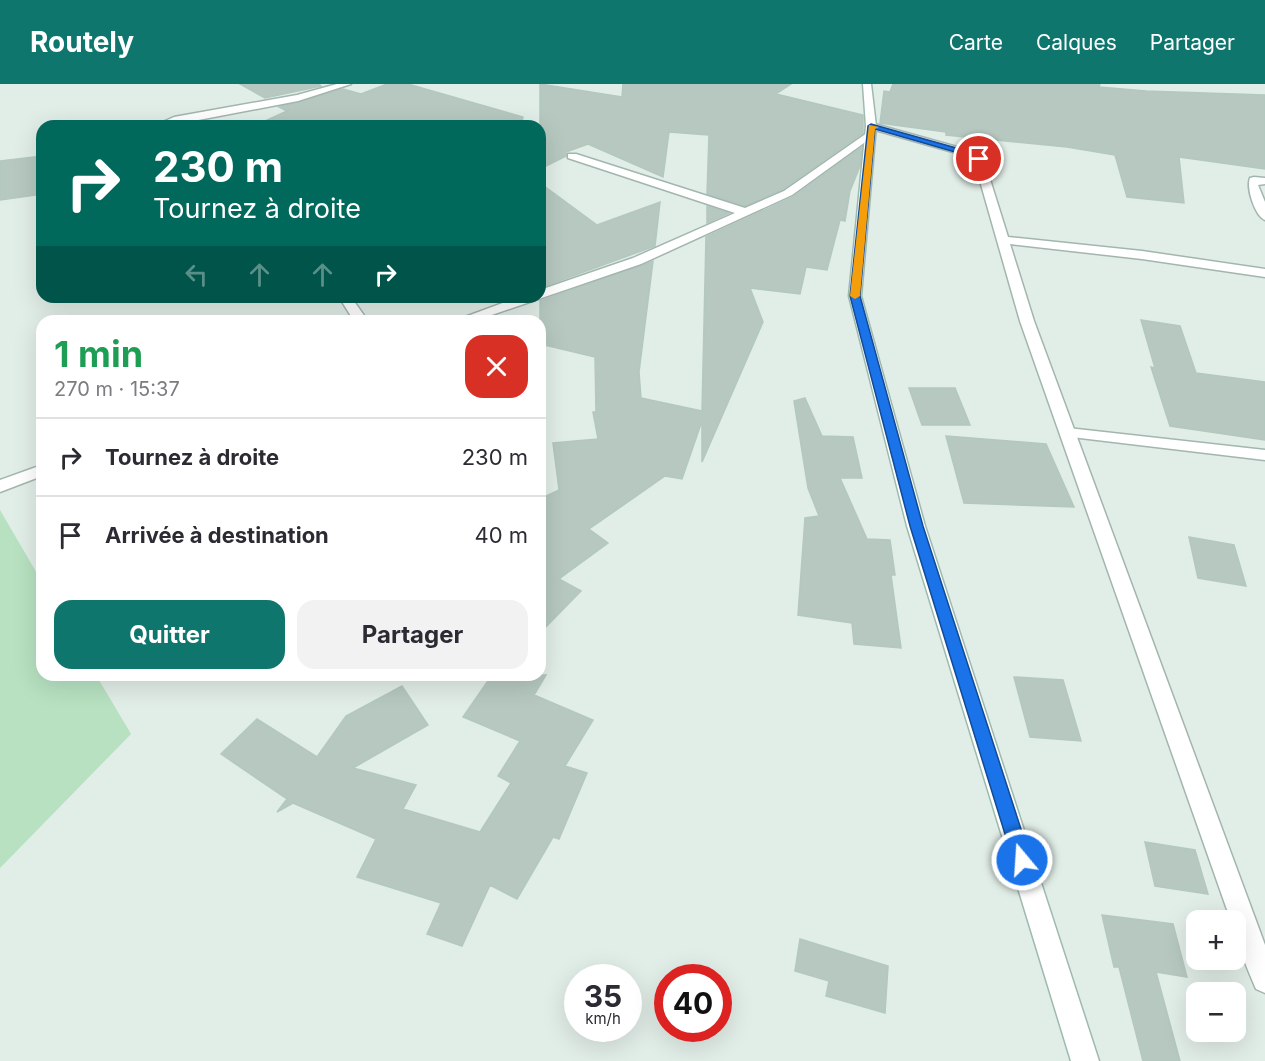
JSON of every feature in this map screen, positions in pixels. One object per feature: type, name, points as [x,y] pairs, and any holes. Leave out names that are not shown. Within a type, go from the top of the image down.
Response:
[{"type":"street","points":[[174,120],[298,98],[346,84]]},
{"type":"street","points":[[867,84],[871,130],[855,296],[916,526],[1086,1061]]},
{"type":"street","points":[[546,292],[637,261],[795,188],[871,130]]},
{"type":"street","points":[[871,130],[971,154],[979,159],[1027,321],[1265,980]]},
{"type":"street","points":[[572,156],[745,212]]},
{"type":"street","points":[[1265,181],[1254,180],[1253,185],[1265,217]]},
{"type":"street","points":[[1004,240],[1142,255],[1265,273]]},
{"type":"street","points":[[478,315],[514,303]]},
{"type":"street","points":[[1068,433],[1265,455]]},
{"type":"street","points":[[0,486],[36,472]]},
{"type":"green space","points":[[0,510],[36,572],[36,681],[100,681],[131,734],[0,868]]},
{"type":"building","points":[[240,84],[319,84],[321,86],[265,98]]},
{"type":"building","points":[[387,84],[408,84],[523,117],[522,120],[267,120],[287,111],[279,107],[343,89],[361,94]]},
{"type":"building","points":[[540,84],[622,97],[623,84],[791,84],[776,94],[863,115],[863,133],[783,189],[745,206],[707,194],[709,135],[669,132],[663,177],[588,144],[566,152],[566,156],[546,166],[546,120],[540,120]]},
{"type":"building","points":[[893,84],[1100,84],[1099,87],[1146,91],[1265,95],[1265,169],[1179,157],[1184,203],[1127,197],[1115,155],[1067,147],[946,135],[946,132],[880,123],[884,91],[890,92]]},
{"type":"building","points":[[862,147],[860,166],[850,191],[845,221],[840,220],[827,270],[806,267],[800,294],[750,288],[763,322],[702,462],[702,421],[682,479],[665,476],[589,529],[608,543],[559,579],[581,591],[546,627],[546,496],[559,490],[553,443],[598,439],[593,412],[596,412],[595,357],[546,345],[546,315],[540,315],[540,303],[546,303],[546,299],[653,261],[639,372],[641,398],[702,411],[706,237],[793,197]]},
{"type":"building","points":[[36,157],[36,195],[0,200],[0,161]]},
{"type":"building","points":[[546,187],[597,225],[660,202],[655,246],[546,286]]},
{"type":"building","points":[[707,206],[729,213],[707,223]]},
{"type":"building","points":[[1141,320],[1180,326],[1196,373],[1265,382],[1265,440],[1170,426],[1151,367],[1155,368]]},
{"type":"building","points":[[909,388],[955,388],[970,425],[922,425]]},
{"type":"building","points":[[805,398],[822,436],[853,437],[862,478],[840,478],[867,539],[890,540],[895,575],[891,575],[901,648],[854,644],[852,623],[798,615],[805,518],[819,516],[808,488],[794,401]]},
{"type":"building","points":[[946,436],[1046,444],[1074,507],[964,503]]},
{"type":"building","points":[[1189,537],[1234,545],[1246,586],[1198,578]]},
{"type":"building","points":[[1014,677],[1063,680],[1081,741],[1030,737]]},
{"type":"building","points":[[488,681],[542,681],[534,695],[593,720],[565,766],[587,773],[559,839],[553,837],[517,899],[490,885],[462,946],[427,934],[441,903],[357,877],[376,839],[293,803],[277,812],[287,799],[221,754],[257,719],[317,757],[346,716],[402,686],[428,725],[353,768],[416,785],[403,809],[480,832],[511,783],[498,776],[520,741],[463,717]]},
{"type":"building","points":[[1145,842],[1195,850],[1208,894],[1155,886]]},
{"type":"building","points":[[1102,915],[1173,924],[1187,977],[1156,972],[1180,1061],[1143,1061],[1119,967],[1114,967]]},
{"type":"building","points":[[800,939],[888,966],[885,1013],[826,996],[829,981],[795,971]]},
{"type":"slow traffic","points":[[855,296],[871,126],[875,127]]},
{"type":"route","points":[[979,159],[971,154],[871,126],[855,296],[916,526],[1022,860]]}]
